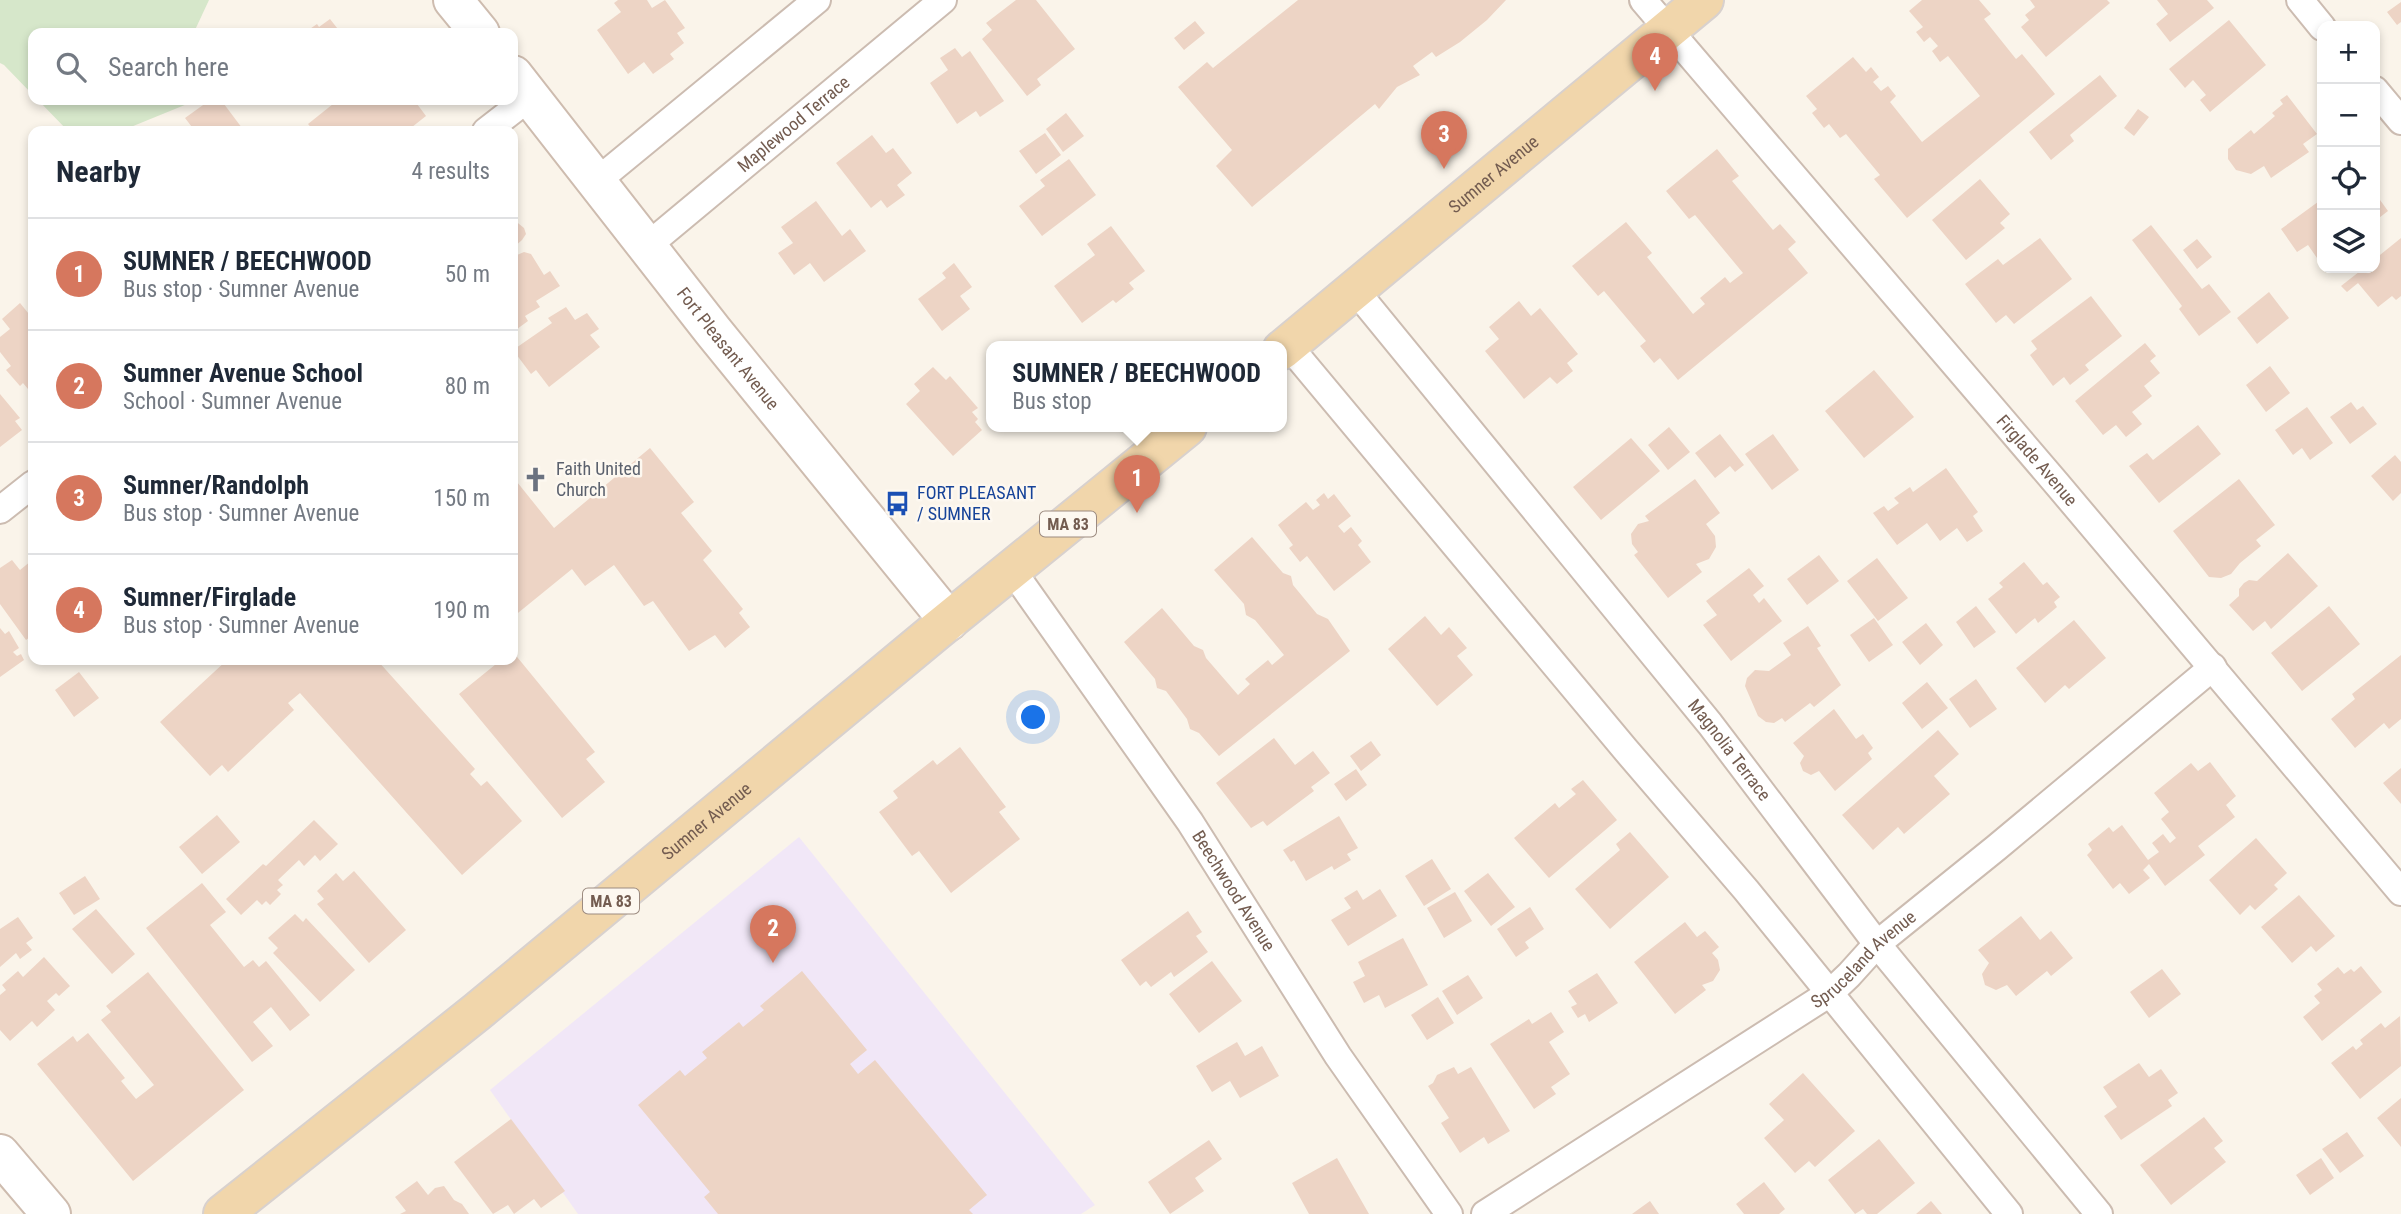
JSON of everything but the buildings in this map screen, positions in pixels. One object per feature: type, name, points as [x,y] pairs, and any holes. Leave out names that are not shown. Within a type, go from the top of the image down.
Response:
[{"type":"main road","name":"Sumner Avenue","points":[[1287,345],[1704,0]]},
{"type":"main road","name":"Sumner Avenue","points":[[223,1214],[478,1011],[1181,432]]},
{"type":"street","points":[[453,0],[476,28]]},
{"type":"street","points":[[597,181],[817,0]]},
{"type":"street","name":"Maplewood Terrace","points":[[646,247],[943,0]]},
{"type":"street","name":"Firglade Avenue","points":[[1643,0],[2213,667],[2401,892]]},
{"type":"street","points":[[2300,0],[2317,21]]},
{"type":"street","name":"Fort Pleasant Avenue","points":[[522,86],[646,247],[949,621]]},
{"type":"street","points":[[2380,96],[2401,121]]},
{"type":"street","points":[[490,126],[507,105]]},
{"type":"street","name":"Magnolia Terrace","points":[[1355,290],[1710,724],[1877,944],[2099,1214]]},
{"type":"street","points":[[1287,349],[1746,890],[2009,1214]]},
{"type":"street","points":[[0,510],[28,488]]},
{"type":"street","name":"Beechwood Avenue","points":[[1012,570],[1189,822],[1338,1056],[1449,1214]]},
{"type":"street","name":"Spruceland Avenue","points":[[1485,1214],[1830,993],[1877,944],[2213,667]]},
{"type":"street","points":[[0,1154],[51,1214]]},
{"type":"shaded area","points":[[799,837],[1095,1205],[1081,1214],[578,1214],[490,1090]]},
{"type":"green space","points":[[0,0],[209,0],[196,28],[28,28],[28,90],[0,63]]},
{"type":"green space","points":[[43,105],[185,105],[133,126],[63,126]]},
{"type":"place","name":"Sumner/Firglade","points":[[1655,91]]},
{"type":"place","name":"Sumner/Randolph","points":[[1444,169]]},
{"type":"place","name":"Faith United Church","points":[[536,479]]},
{"type":"place","name":"FORT PLEASANT / SUMNER","points":[[897,503]]},
{"type":"place","name":"SUMNER / BEECHWOOD","points":[[1137,513]]},
{"type":"place","name":"Sumner Avenue School","points":[[773,963]]}]
